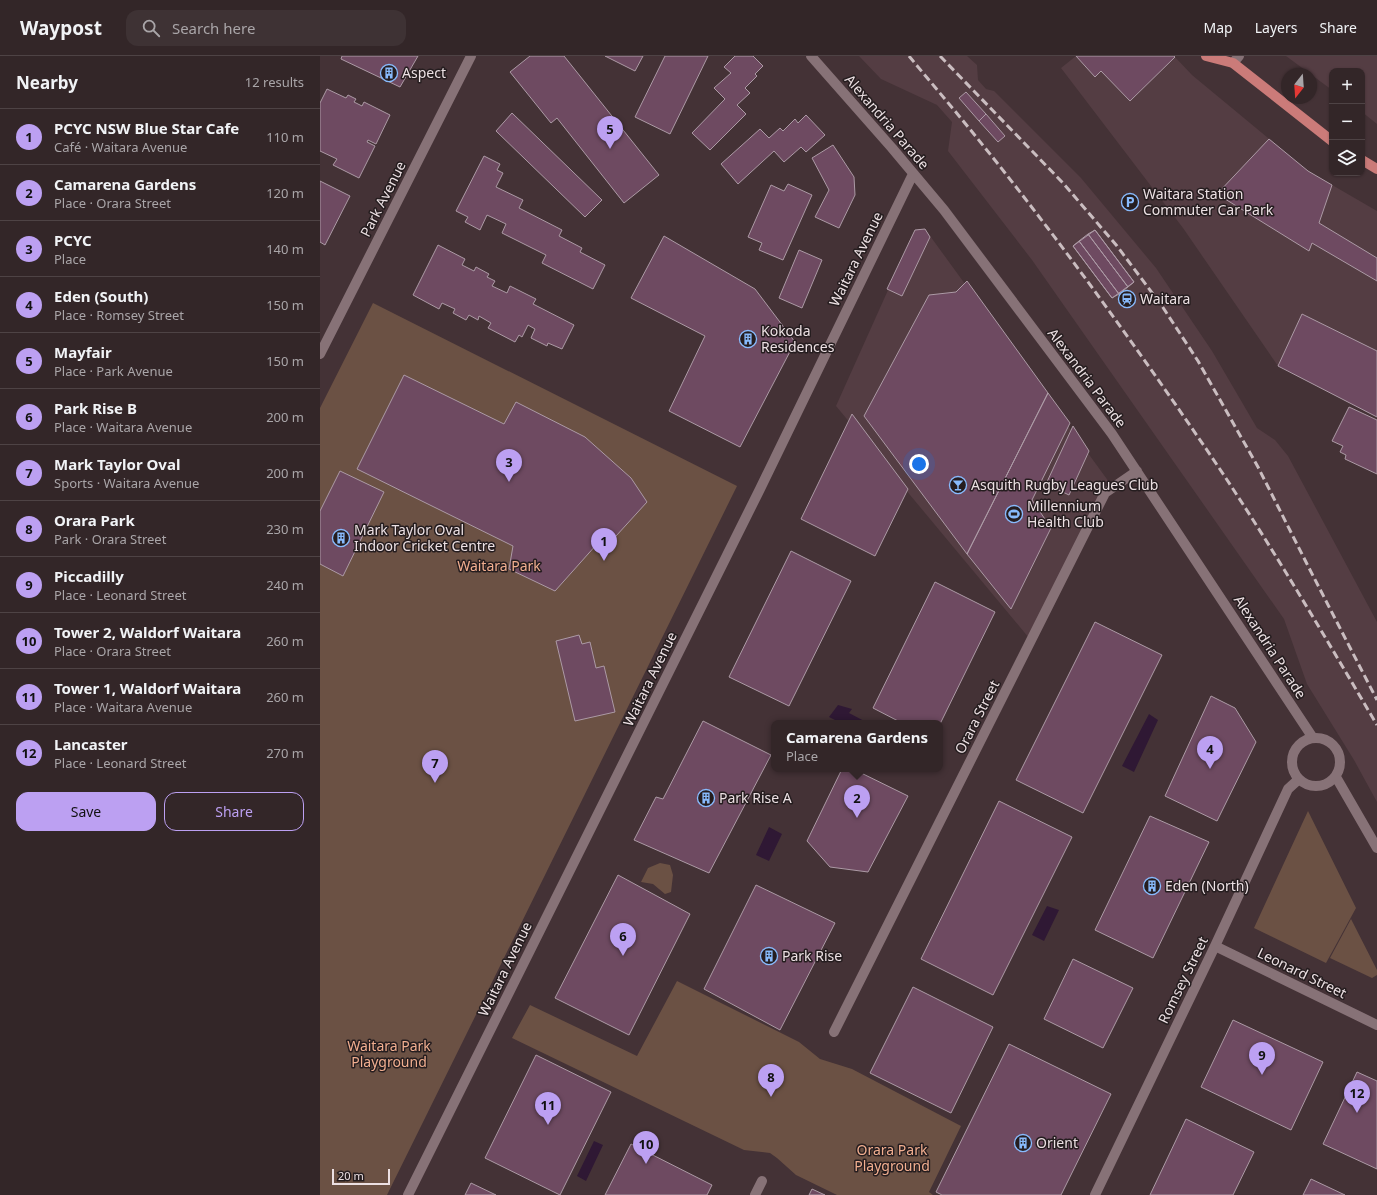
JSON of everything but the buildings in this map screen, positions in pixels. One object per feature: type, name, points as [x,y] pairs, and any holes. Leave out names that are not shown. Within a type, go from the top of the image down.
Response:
[{"type":"main road","points":[[1206,56],[1234,58],[1331,140]]},
{"type":"main road","points":[[1365,162],[1377,169]]},
{"type":"street","name":"Park Avenue","points":[[320,354],[471,56]]},
{"type":"street","name":"Alexandria Parade","points":[[810,56],[913,174],[957,228],[1112,434],[1313,738]]},
{"type":"street","name":"Waitara Avenue","points":[[408,1195],[760,488],[913,174]]},
{"type":"street","name":"Orara Street","points":[[834,1032],[1105,493],[1137,471]]},
{"type":"street","points":[[1313,738],[1321,738],[1335,747],[1341,762],[1340,770],[1336,777],[1330,783],[1322,786],[1305,784],[1299,780],[1294,773],[1292,766],[1292,758],[1299,744],[1313,738]]},
{"type":"street","points":[[1336,777],[1377,848]]},
{"type":"street","name":"Romsey Street","points":[[1095,1195],[1215,946],[1288,789],[1299,780]]},
{"type":"street","name":"Leonard Street","points":[[1215,946],[1377,1025]]},
{"type":"street","points":[[755,1195],[762,1182]]},
{"type":"shaded area","points":[[859,56],[967,56],[977,65],[978,80],[986,89],[994,91],[1081,178],[1156,268],[1212,351],[1257,428],[1275,440],[1288,456],[1377,622],[1377,802],[1354,760],[1307,684],[1284,619],[1032,260],[948,151],[952,122],[937,105],[881,79]]},
{"type":"shaded area","points":[[1076,56],[1174,56],[1192,75],[1308,171],[1377,211],[1377,417],[1278,366],[1183,228],[1061,68]]},
{"type":"shaded area","points":[[1286,56],[1377,56],[1377,124],[1365,114],[1365,68],[1329,68],[1329,88],[1317,79],[1317,68],[1302,68]]},
{"type":"shaded area","points":[[925,229],[1109,482],[1029,638],[836,406],[915,230]]},
{"type":"shaded area","points":[[838,705],[852,709],[849,713],[862,720],[835,720],[829,717]]},
{"type":"shaded area","points":[[1149,714],[1158,720],[1134,772],[1122,766]]},
{"type":"shaded area","points":[[769,827],[782,834],[769,861],[756,855]]},
{"type":"shaded area","points":[[1047,906],[1059,910],[1044,941],[1032,935]]},
{"type":"shaded area","points":[[594,1141],[603,1145],[586,1181],[577,1176]]},
{"type":"green space","name":"Waitara Park","points":[[373,303],[737,486],[387,1195],[320,1195],[320,408]]},
{"type":"green space","points":[[1308,811],[1356,908],[1326,963],[1254,928]]},
{"type":"green space","points":[[660,863],[670,865],[673,875],[671,892],[665,894],[653,884],[641,882],[648,868]]},
{"type":"green space","points":[[1351,919],[1377,970],[1377,975],[1372,978],[1330,958]]},
{"type":"green space","name":"Orara Park Playground","points":[[677,981],[799,1042],[820,1059],[852,1069],[961,1126],[929,1192],[933,1195],[837,1195],[796,1175],[770,1153],[744,1150],[512,1038],[530,1005],[637,1056]]},
{"type":"railway","points":[[909,56],[1029,203],[1152,371],[1211,456],[1254,522],[1317,623],[1377,725]]},
{"type":"railway","points":[[940,56],[1063,183],[1117,246],[1162,306],[1198,361],[1258,467],[1377,700]]},
{"type":"place","name":"Aspect","points":[[389,73]]},
{"type":"place","name":"Mayfair","points":[[610,149]]},
{"type":"place","name":"Waitara Station Commuter Car Park","points":[[1130,202]]},
{"type":"place","name":"Waitara","points":[[1127,299]]},
{"type":"place","name":"Kokoda Residences","points":[[748,339]]},
{"type":"place","name":"PCYC","points":[[509,482]]},
{"type":"place","name":"Asquith Rugby Leagues Club","points":[[958,485]]},
{"type":"place","name":"Millennium Health Club","points":[[1014,514]]},
{"type":"place","name":"Mark Taylor Oval Indoor Cricket Centre","points":[[341,538]]},
{"type":"place","name":"PCYC NSW Blue Star Cafe","points":[[604,561]]},
{"type":"place","name":"Eden (South)","points":[[1210,769]]},
{"type":"place","name":"Mark Taylor Oval","points":[[435,783]]},
{"type":"place","name":"Park Rise A","points":[[706,798]]},
{"type":"place","name":"Camarena Gardens","points":[[857,818]]},
{"type":"place","name":"Eden (North)","points":[[1152,886]]},
{"type":"place","name":"Park Rise B","points":[[623,956]]},
{"type":"place","name":"Park Rise","points":[[769,956]]},
{"type":"place","name":"Piccadilly","points":[[1262,1075]]},
{"type":"place","name":"Orara Park","points":[[771,1097]]},
{"type":"place","name":"Lancaster","points":[[1357,1113]]},
{"type":"place","name":"Tower 1, Waldorf Waitara","points":[[548,1125]]},
{"type":"place","name":"Orient","points":[[1023,1143]]},
{"type":"place","name":"Tower 2, Waldorf Waitara","points":[[646,1164]]},
{"type":"park label","name":"Waitara Park Playground","points":[[389,1054]]}]
